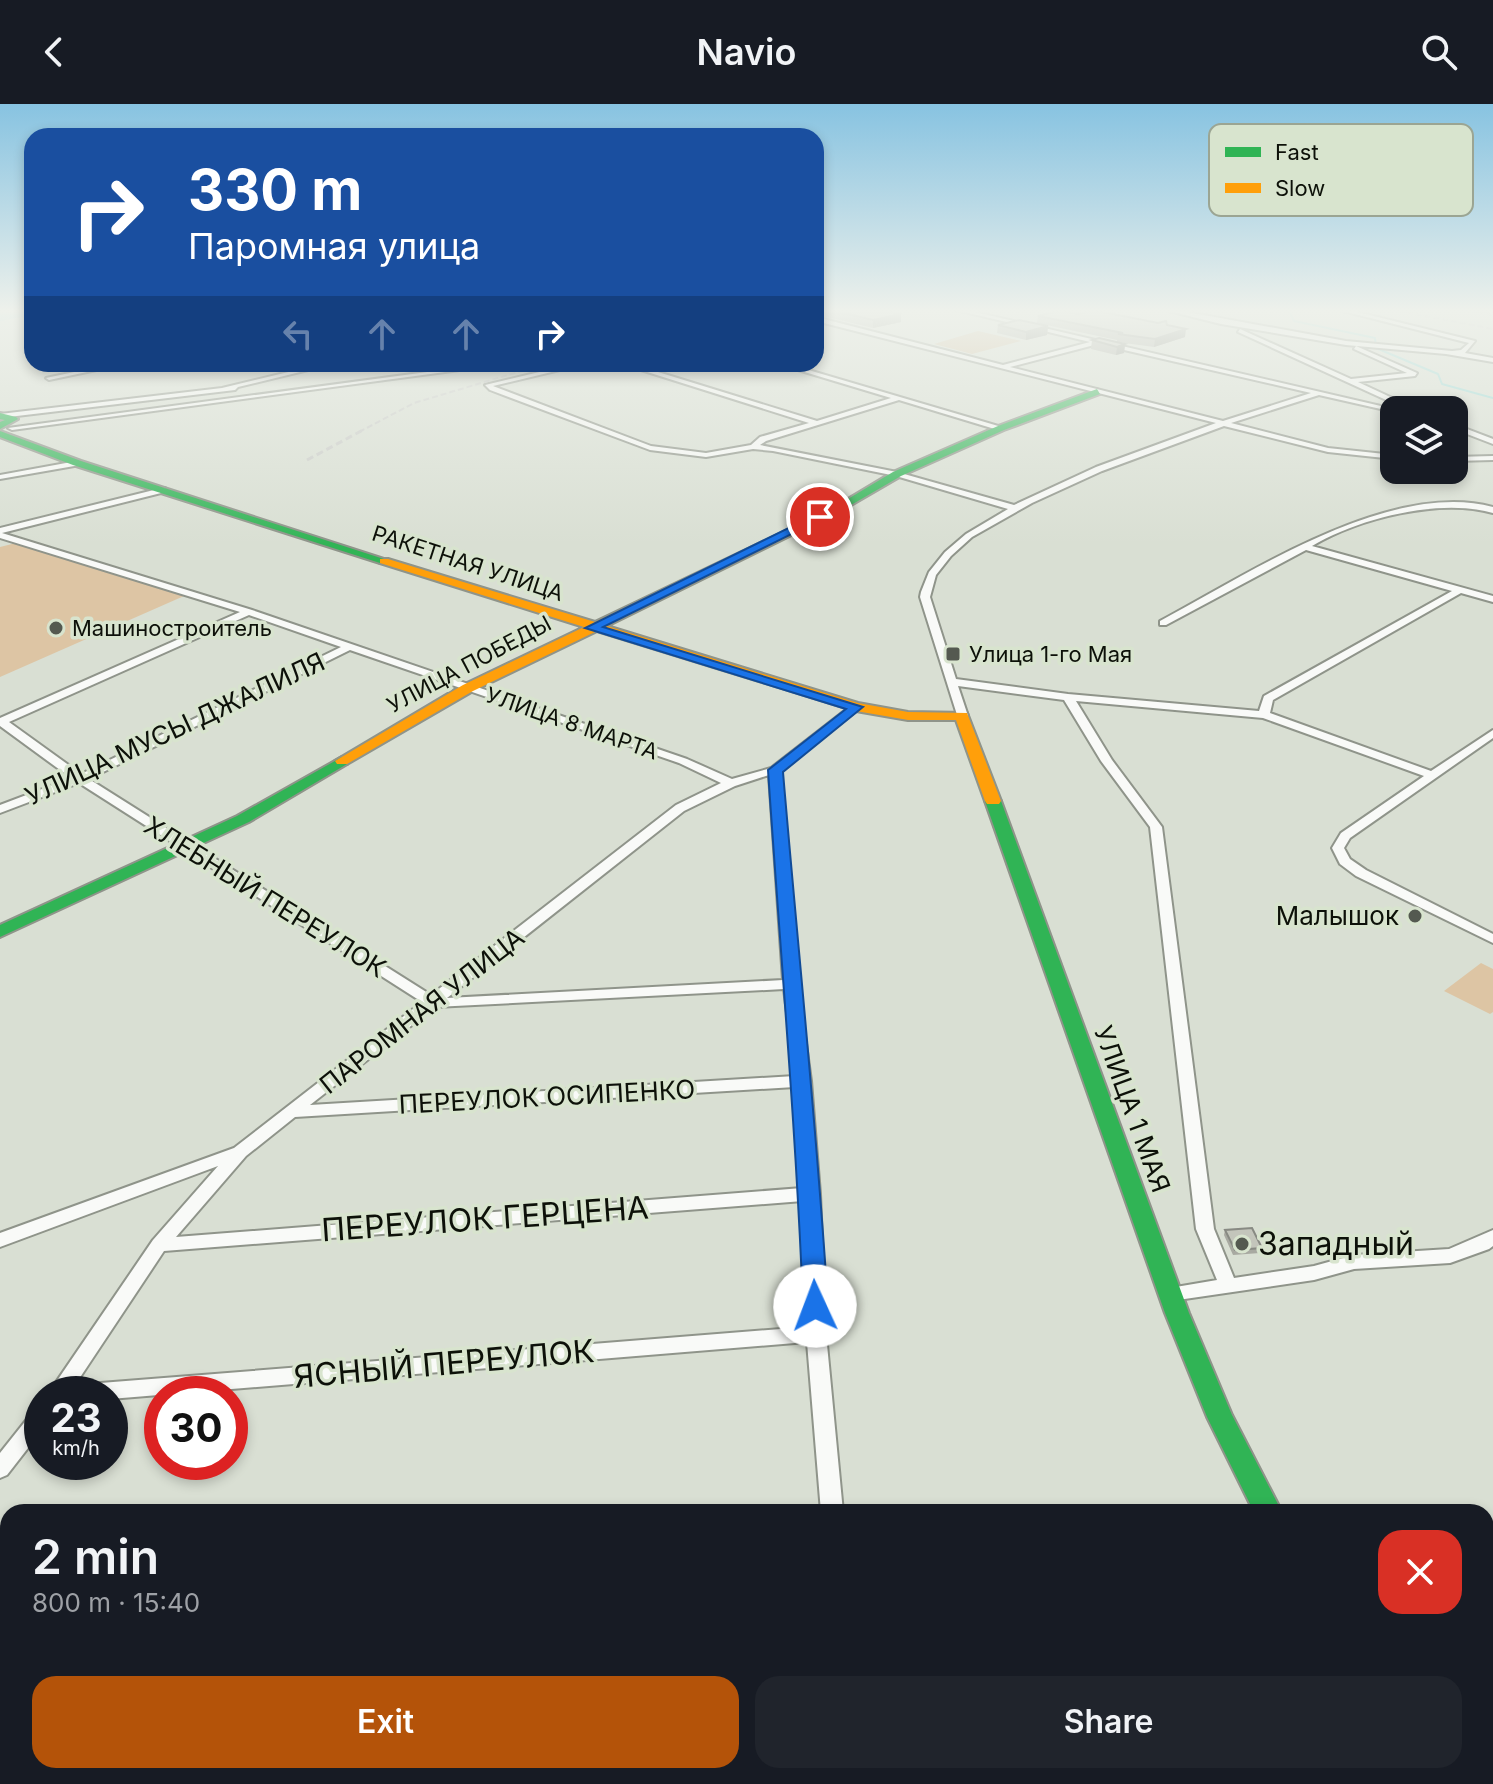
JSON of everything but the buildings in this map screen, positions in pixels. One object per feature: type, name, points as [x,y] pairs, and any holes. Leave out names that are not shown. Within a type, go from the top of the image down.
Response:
[{"type":"main road","name":"УЛИЦА ПОБЕДЫ","points":[[0,932],[243,819],[468,688],[804,528],[897,474],[1001,428],[1097,392]]},
{"type":"main road","name":"РАКЕТНАЯ УЛИЦА","points":[[5,425],[77,463],[592,628],[856,707],[908,716],[960,708]]},
{"type":"main road","name":"УЛИЦА 1 МАЯ","points":[[960,708],[1171,1294],[1220,1417],[1264,1504]]},
{"type":"street","points":[[213,390],[225,387]]},
{"type":"street","points":[[5,425],[34,411],[239,387]]},
{"type":"street","points":[[5,425],[311,387]]},
{"type":"street","points":[[494,387],[650,448],[706,455],[753,447],[897,474],[1015,508]]},
{"type":"street","points":[[701,387],[817,423]]},
{"type":"street","points":[[859,387],[1001,428]]},
{"type":"street","points":[[1080,387],[1348,454],[1380,456]]},
{"type":"street","points":[[1294,387],[1380,405]]},
{"type":"street","points":[[1362,387],[1380,397]]},
{"type":"street","name":"УЛИЦА 1 МАЯ","points":[[960,708],[925,597],[929,578],[958,545],[1015,508],[1078,477],[1223,423],[1317,393]]},
{"type":"street","points":[[1345,399],[1373,393]]},
{"type":"street","points":[[753,447],[763,439],[897,399]]},
{"type":"street","points":[[5,425],[34,411]]},
{"type":"street","points":[[1468,432],[1493,442]]},
{"type":"street","points":[[1468,459],[1491,459]]},
{"type":"street","points":[[0,477],[77,463]]},
{"type":"street","points":[[0,533],[162,490]]},
{"type":"street","points":[[1163,623],[1305,547],[1360,522],[1462,504],[1493,510]]},
{"type":"street","name":"УЛИЦА 8 МАРТА","points":[[0,533],[249,612],[683,761],[731,783]]},
{"type":"street","points":[[1305,547],[1493,599]]},
{"type":"street","points":[[1265,715],[1268,698],[1460,590]]},
{"type":"street","points":[[0,721],[249,612]]},
{"type":"street","name":"УЛИЦА МУСЫ ДЖАЛИЛЯ","points":[[0,809],[80,779],[349,647]]},
{"type":"street","points":[[952,682],[1068,697],[1265,715],[1430,774]]},
{"type":"street","points":[[1068,697],[1107,761],[1156,827],[1205,1229],[1228,1284]]},
{"type":"street","name":"ПАРОМНАЯ УЛИЦА","points":[[70,1376],[159,1245],[240,1152],[680,808],[731,783],[775,770],[856,707]]},
{"type":"street","name":"ХЛЕБНЫЙ ПЕРЕУЛОК","points":[[0,721],[80,779],[433,1003]]},
{"type":"street","points":[[1493,733],[1345,836],[1338,848],[1345,861],[1361,873],[1493,939]]},
{"type":"street","points":[[775,770],[791,984],[803,1081],[816,1334],[831,1504]]},
{"type":"street","points":[[433,1003],[791,984]]},
{"type":"street","name":"ПЕРЕУЛОК ОСИПЕНКО","points":[[291,1112],[803,1081]]},
{"type":"street","points":[[0,1240],[240,1152]]},
{"type":"street","name":"ПЕРЕУЛОК ГЕРЦЕНА","points":[[159,1245],[811,1194]]},
{"type":"street","points":[[1171,1294],[1314,1273],[1354,1262],[1450,1256],[1493,1237]]},
{"type":"street","name":"ЯСНЫЙ ПЕРЕУЛОК","points":[[128,1389],[816,1334]]},
{"type":"street","points":[[0,1469],[24,1438]]},
{"type":"shaded area","name":"Машиностроитель","points":[[16,543],[48,550],[184,596],[0,677],[0,547]]},
{"type":"shaded area","points":[[1481,963],[1493,969],[1493,1012],[1490,1014],[1444,991]]},
{"type":"waterway","points":[[1454,387],[1493,398]]},
{"type":"railway","points":[[359,432],[414,403],[466,387]]},
{"type":"railway","points":[[307,460],[363,430]]},
{"type":"traffic: fast","points":[[823,517],[897,474],[1001,428],[1097,392]]},
{"type":"traffic: fast","points":[[0,416],[13,419],[0,426]]},
{"type":"traffic: fast","points":[[0,434],[77,463],[384,561]]},
{"type":"traffic: fast","points":[[0,932],[243,819],[342,761]]},
{"type":"traffic: fast","points":[[993,801],[1177,1313],[1220,1417],[1264,1504]]},
{"type":"traffic: slow","points":[[342,761],[468,688],[823,517]]},
{"type":"traffic: slow","points":[[384,561],[856,707],[908,716],[962,716],[993,801]]},
{"type":"place","name":"Машиностроитель","points":[[56,628]]},
{"type":"place","name":"Улица 1-го Мая","points":[[953,654]]},
{"type":"place","name":"Малышок","points":[[1415,916]]},
{"type":"place","name":"Западный","points":[[1242,1244]]},
{"type":"route","points":[[815,1306],[803,1081],[791,984],[775,770],[856,707],[592,628],[804,528],[820,517]]}]
